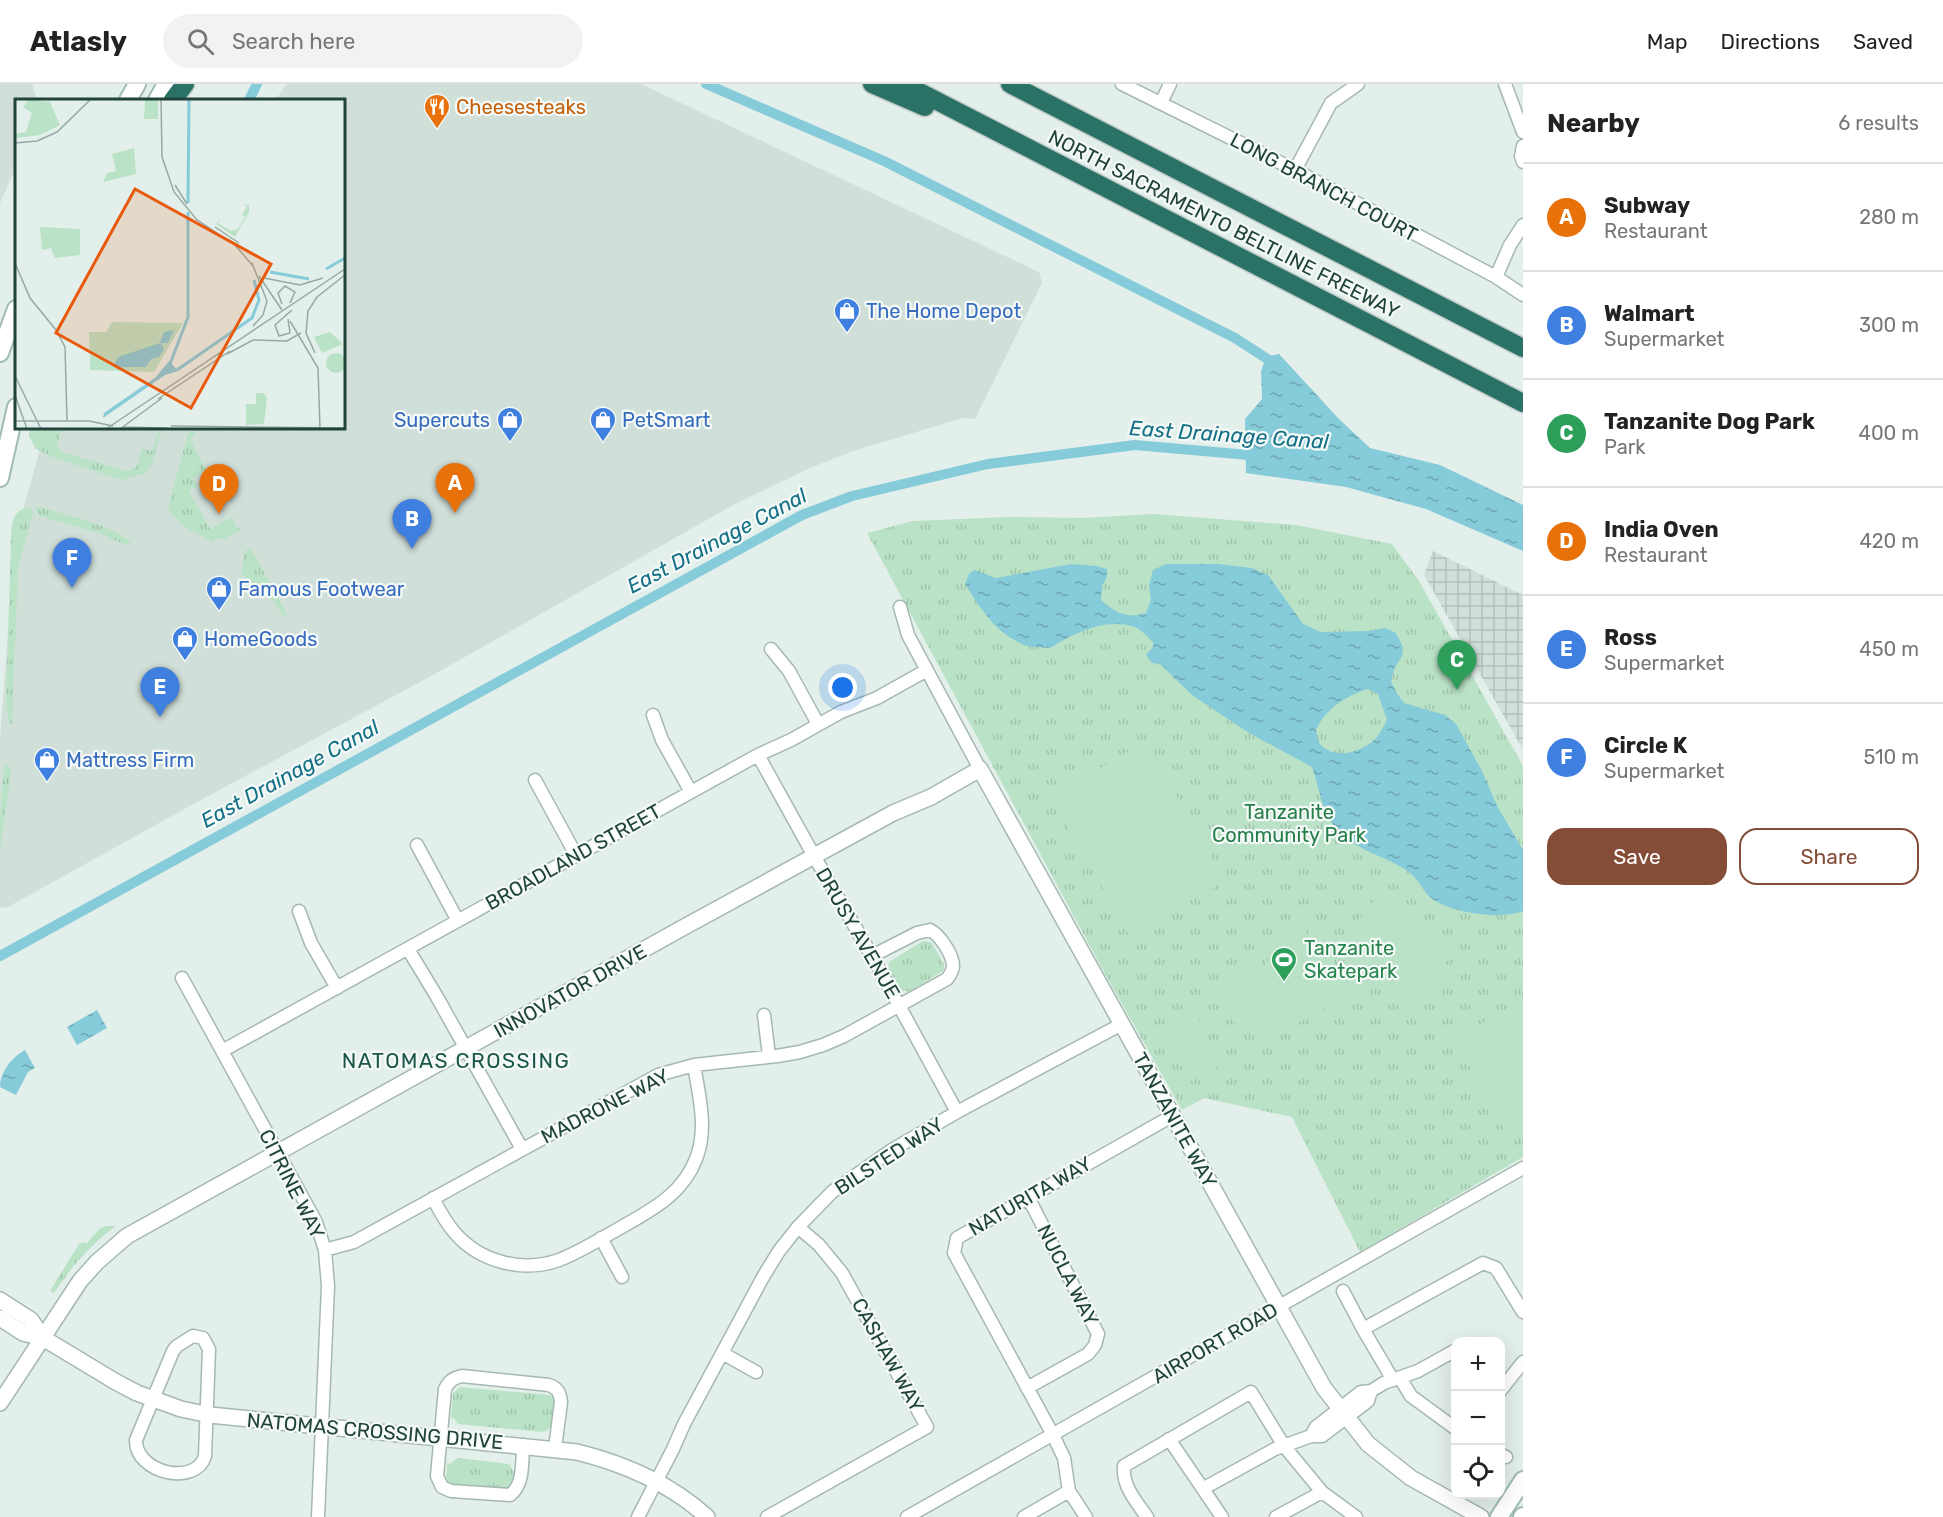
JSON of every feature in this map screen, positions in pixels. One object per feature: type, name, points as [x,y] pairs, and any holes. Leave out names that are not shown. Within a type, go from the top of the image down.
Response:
[{"type":"highway","points":[[174,99],[185,84]]},
{"type":"highway","points":[[872,84],[1088,179]]},
{"type":"highway","name":"NORTH SACRAMENTO BELTLINE FREEWAY","points":[[904,84],[1523,403]]},
{"type":"highway","name":"NORTH SACRAMENTO BELTLINE FREEWAY","points":[[1011,84],[1523,348]]},
{"type":"highway","points":[[1345,256],[1523,340]]},
{"type":"main road","points":[[129,99],[137,84]]},
{"type":"main road","points":[[158,99],[166,84]]},
{"type":"main road","points":[[0,353],[15,312]]},
{"type":"main road","points":[[0,478],[2,460],[15,411]]},
{"type":"main road","points":[[1499,1517],[1523,1480]]},
{"type":"street","name":"LONG BRANCH COURT","points":[[1122,84],[1295,170],[1496,278],[1523,295]]},
{"type":"street","points":[[1161,103],[1170,84]]},
{"type":"street","points":[[1295,170],[1330,103],[1358,84]]},
{"type":"street","points":[[1505,84],[1523,132]]},
{"type":"street","points":[[1523,146],[1521,156],[1523,162]]},
{"type":"street","points":[[1496,278],[1510,245],[1523,225]]},
{"type":"street","name":"TANZANITE WAY","points":[[900,607],[908,635],[980,770],[1324,1388],[1368,1444],[1412,1478],[1481,1517]]},
{"type":"street","points":[[771,649],[789,671],[818,724]]},
{"type":"street","name":"BROADLAND STREET","points":[[222,1052],[758,754],[877,698],[927,670]]},
{"type":"street","points":[[653,715],[662,740],[690,792]]},
{"type":"street","name":"DRUSY AVENUE","points":[[758,754],[957,1112]]},
{"type":"street","name":"INNOVATOR DRIVE","points":[[0,1403],[80,1281],[117,1244],[814,856],[893,813],[931,797],[980,770]]},
{"type":"street","points":[[535,780],[576,855]]},
{"type":"street","points":[[417,845],[458,921]]},
{"type":"street","points":[[299,911],[311,942],[337,988]]},
{"type":"street","name":"MADRONE WAY","points":[[325,1250],[354,1242],[658,1075],[694,1065],[800,1052],[823,1046],[947,979],[951,974],[952,960],[938,935],[930,930],[917,933],[872,956]]},
{"type":"street","points":[[408,949],[522,1149]]},
{"type":"street","name":"CITRINE WAY","points":[[182,978],[316,1222],[325,1250],[328,1286],[318,1517]]},
{"type":"street","points":[[764,1015],[770,1056]]},
{"type":"street","name":"BILSTED WAY","points":[[638,1517],[684,1424],[763,1277],[798,1227],[832,1192],[861,1170],[957,1112],[1122,1024]]},
{"type":"street","points":[[433,1198],[448,1225],[466,1244],[493,1260],[509,1264],[540,1265],[556,1261],[658,1206],[681,1186],[690,1172],[700,1146],[702,1130],[694,1065]]},
{"type":"street","name":"NATURITA WAY","points":[[1069,1491],[1064,1458],[954,1252],[957,1238],[1172,1116]]},
{"type":"street","name":"AIRPORT ROAD","points":[[908,1517],[1523,1168]]},
{"type":"street","name":"NUCLA WAY","points":[[1027,1388],[1088,1354],[1095,1345],[1098,1334],[1028,1197]]},
{"type":"street","name":"CASHAW WAY","points":[[767,1517],[927,1427],[842,1273],[819,1245],[798,1227]]},
{"type":"street","points":[[601,1238],[622,1276]]},
{"type":"street","points":[[1363,1329],[1483,1263],[1496,1268],[1523,1312]]},
{"type":"street","points":[[1343,1291],[1363,1329],[1410,1396],[1451,1426]]},
{"type":"street","name":"NATOMAS CROSSING DRIVE","points":[[0,1300],[32,1320],[43,1338]]},
{"type":"street","name":"NATOMAS CROSSING DRIVE","points":[[0,1318],[23,1333],[43,1338],[116,1382],[153,1400],[181,1409],[322,1426],[555,1448],[606,1459],[629,1467],[676,1493],[707,1517]]},
{"type":"street","points":[[199,1336],[207,1343],[209,1349],[205,1456],[199,1466],[181,1473],[162,1471],[146,1462],[136,1447],[136,1440],[153,1400],[173,1351],[188,1338],[199,1336]]},
{"type":"street","points":[[1204,1488],[1284,1446],[1311,1436],[1316,1427],[1343,1413],[1361,1392],[1371,1391],[1418,1371],[1451,1352]]},
{"type":"street","points":[[722,1353],[756,1372]]},
{"type":"street","points":[[1505,1383],[1523,1362]]},
{"type":"street","points":[[523,1445],[519,1484],[516,1491],[510,1495],[451,1491],[442,1487],[437,1476],[446,1389],[451,1380],[462,1376],[554,1387],[561,1395],[555,1448]]},
{"type":"street","points":[[1147,1517],[1126,1486],[1123,1476],[1124,1466],[1251,1392],[1284,1446],[1322,1491],[1356,1517]]},
{"type":"street","points":[[1169,1439],[1222,1517]]},
{"type":"street","points":[[1024,1517],[1069,1491],[1086,1517]]},
{"type":"street","points":[[1276,1517],[1322,1491]]},
{"type":"shaded area","points":[[0,84],[32,84],[37,99],[15,99],[15,169],[0,203]]},
{"type":"shaded area","points":[[286,84],[641,84],[1039,272],[1042,283],[975,419],[963,418],[853,451],[810,468],[735,504],[433,675],[8,907],[0,908],[0,739],[15,539],[46,429],[345,429],[345,99],[277,99]]},
{"type":"shaded area","points":[[1433,551],[1523,595],[1523,750],[1424,575]]},
{"type":"green space","points":[[30,429],[62,429],[57,444],[62,452],[126,471],[134,469],[142,449],[152,451],[160,429],[162,429],[152,464],[146,473],[122,480],[53,457],[34,448],[29,436]]},
{"type":"green space","points":[[192,430],[195,434],[190,439],[206,470],[193,478],[197,486],[189,491],[210,529],[233,517],[235,526],[241,530],[224,539],[215,539],[213,543],[175,519],[168,507],[188,434]]},
{"type":"green space","points":[[35,506],[102,526],[125,538],[131,544],[124,544],[96,532],[39,516]]},
{"type":"green space","points":[[26,508],[33,512],[18,568],[12,724],[9,723],[6,701],[11,534],[15,516]]},
{"type":"green space","name":"Tanzanite Community Park","points":[[1154,514],[1296,525],[1392,544],[1419,581],[1523,766],[1523,1157],[1360,1252],[1292,1117],[1204,1098],[1182,1110],[1104,972],[867,533],[913,521],[1009,517],[1084,518]]},
{"type":"green space","points":[[251,548],[287,614],[283,616],[274,602],[241,573],[245,551]]},
{"type":"green space","points":[[1146,742],[1225,881],[1129,935],[1050,796]]},
{"type":"green space","points":[[8,764],[11,773],[0,851],[2,786],[5,766]]},
{"type":"green space","points":[[1381,891],[1456,950],[1412,1007],[1337,949]]},
{"type":"green space","name":"Tanzanite Skatepark","points":[[1298,921],[1338,980],[1338,987],[1347,986],[1355,992],[1261,1043],[1251,1032],[1233,1022],[1214,991],[1265,965],[1279,941]]},
{"type":"green space","points":[[923,941],[931,942],[944,964],[944,970],[910,992],[900,990],[888,969],[889,962]]},
{"type":"green space","points":[[1523,1000],[1523,1129],[1508,1137],[1454,1039]]},
{"type":"green space","points":[[1197,1017],[1223,1064],[1190,1082],[1164,1035]]},
{"type":"green space","points":[[105,1226],[116,1226],[82,1256],[54,1293],[50,1291],[79,1244],[87,1243],[99,1229]]},
{"type":"green space","points":[[460,1387],[550,1395],[556,1402],[552,1427],[543,1432],[458,1424],[451,1416],[453,1393]]},
{"type":"green space","points":[[458,1458],[509,1464],[515,1471],[515,1485],[510,1492],[455,1489],[446,1483],[447,1463],[450,1464]]},
{"type":"water","points":[[1279,354],[1339,419],[1370,448],[1440,465],[1523,505],[1523,551],[1426,509],[1346,487],[1246,473],[1245,419],[1262,399],[1261,371],[1266,357]]},
{"type":"water","points":[[1071,564],[1096,566],[1107,569],[1101,600],[1122,614],[1139,615],[1146,613],[1151,600],[1149,586],[1153,570],[1166,564],[1218,564],[1252,568],[1268,575],[1303,624],[1321,632],[1370,631],[1385,628],[1396,633],[1403,647],[1402,656],[1394,669],[1391,682],[1398,695],[1404,703],[1445,715],[1456,724],[1482,771],[1497,806],[1523,850],[1523,911],[1513,914],[1489,915],[1462,911],[1438,903],[1409,872],[1349,840],[1328,816],[1312,767],[1249,733],[1192,695],[1160,664],[1152,663],[1146,655],[1153,647],[1153,642],[1137,628],[1124,624],[1101,625],[1080,632],[1050,648],[1029,646],[1012,639],[989,618],[965,584],[969,574],[974,570],[996,578]],"holes":[[[1368,689],[1378,694],[1387,720],[1371,742],[1357,750],[1341,753],[1333,752],[1320,744],[1316,730],[1331,709],[1352,695]]]},
{"type":"water","points":[[97,1010],[107,1028],[77,1045],[67,1027]]},
{"type":"water","points":[[25,1050],[35,1068],[28,1072],[16,1095],[0,1087],[2,1076],[8,1065]]},
{"type":"waterway","points":[[250,99],[257,84]]},
{"type":"waterway","points":[[706,84],[884,161],[1235,338],[1275,364]]},
{"type":"waterway","name":"East Drainage Canal","points":[[0,956],[802,515],[852,496],[988,464],[1135,445],[1260,456]]},
{"type":"place","name":"Cheesesteaks","points":[[437,130]]},
{"type":"place","name":"The Home Depot","points":[[847,334]]},
{"type":"place","name":"Supercuts","points":[[510,443]]},
{"type":"place","name":"PetSmart","points":[[603,443]]},
{"type":"place","name":"Subway","points":[[455,513]]},
{"type":"place","name":"India Oven","points":[[219,514]]},
{"type":"place","name":"Walmart","points":[[412,549]]},
{"type":"place","name":"Circle K","points":[[72,588]]},
{"type":"place","name":"Famous Footwear","points":[[219,612]]},
{"type":"place","name":"HomeGoods","points":[[185,662]]},
{"type":"place","name":"Tanzanite Dog Park","points":[[1457,690]]},
{"type":"place","name":"Ross","points":[[160,717]]},
{"type":"place","name":"Mattress Firm","points":[[47,783]]},
{"type":"place","name":"Tanzanite Skatepark","points":[[1284,983]]},
{"type":"district","name":"NATOMAS CROSSING","points":[[456,1061]]}]
